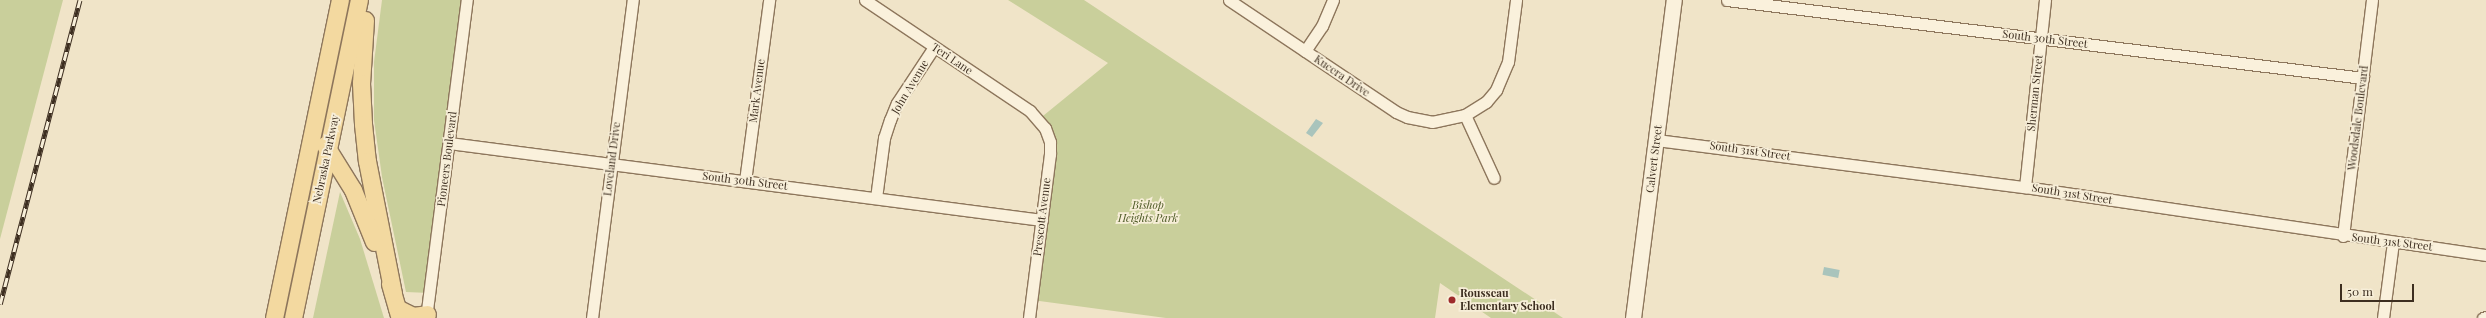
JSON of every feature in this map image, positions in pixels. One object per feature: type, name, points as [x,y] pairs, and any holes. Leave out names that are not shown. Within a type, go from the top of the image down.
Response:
[{"type":"main road","name":"Nebraska Parkway","points":[[274,318],[340,0]]},
{"type":"main road","name":"Nebraska Parkway","points":[[294,318],[360,0]]},
{"type":"main road","points":[[367,0],[361,83],[363,124],[367,161],[397,306]]},
{"type":"main road","points":[[331,44],[321,125],[328,151],[353,190],[397,306],[413,316],[427,316]]},
{"type":"street","name":"Pioneers Boulevard","points":[[427,316],[467,0]]},
{"type":"street","name":"Loveland Drive","points":[[592,318],[633,0]]},
{"type":"street","name":"Mark Avenue","points":[[745,181],[769,0]]},
{"type":"street","name":"Teri Lane","points":[[865,0],[934,48],[1030,111],[1038,120]]},
{"type":"street","name":"Kucera Drive","points":[[1229,0],[1407,117],[1432,122],[1465,115],[1486,102],[1504,76],[1508,62],[1516,0]]},
{"type":"street","points":[[1305,51],[1322,26],[1333,0]]},
{"type":"street","name":"Calvert Street","points":[[1633,318],[1674,0]]},
{"type":"street","name":"South 30th Street","points":[[1727,0],[2363,78]]},
{"type":"street","name":"Sherman Street","points":[[2025,187],[2045,0]]},
{"type":"street","name":"Woodsdale Boulevard","points":[[2343,236],[2372,0]]},
{"type":"street","name":"John Avenue","points":[[876,198],[884,138],[890,120],[897,103],[934,48]]},
{"type":"street","points":[[1465,115],[1494,178]]},
{"type":"street","name":"Prescott Avenue","points":[[1030,318],[1050,142],[1045,128],[1038,120]]},
{"type":"street","name":"South 31st Street","points":[[1656,140],[2025,187],[2343,236],[2486,256]]},
{"type":"street","name":"South 30th Street","points":[[449,143],[1042,220]]},
{"type":"street","points":[[2383,318],[2393,242]]},
{"type":"street","points":[[2482,318],[2486,317]]},
{"type":"green space","points":[[0,0],[63,0],[0,239]]},
{"type":"green space","points":[[382,0],[467,0],[429,293],[406,292],[382,177],[374,120],[374,62]]},
{"type":"green space","name":"Bishop Heights Park","points":[[1008,0],[1084,0],[1563,318],[1491,318],[1440,283],[1435,318],[1166,318],[1032,300],[1050,154],[1038,120],[1108,63]]},
{"type":"green space","points":[[340,192],[360,239],[384,318],[313,318]]},
{"type":"water","points":[[1316,119],[1323,123],[1312,137],[1306,133]]},
{"type":"water","points":[[1824,267],[1840,270],[1838,278],[1822,275]]},
{"type":"railway","points":[[0,304],[80,0]]},
{"type":"place","name":"Rousseau Elementary School","points":[[1452,300]]}]
